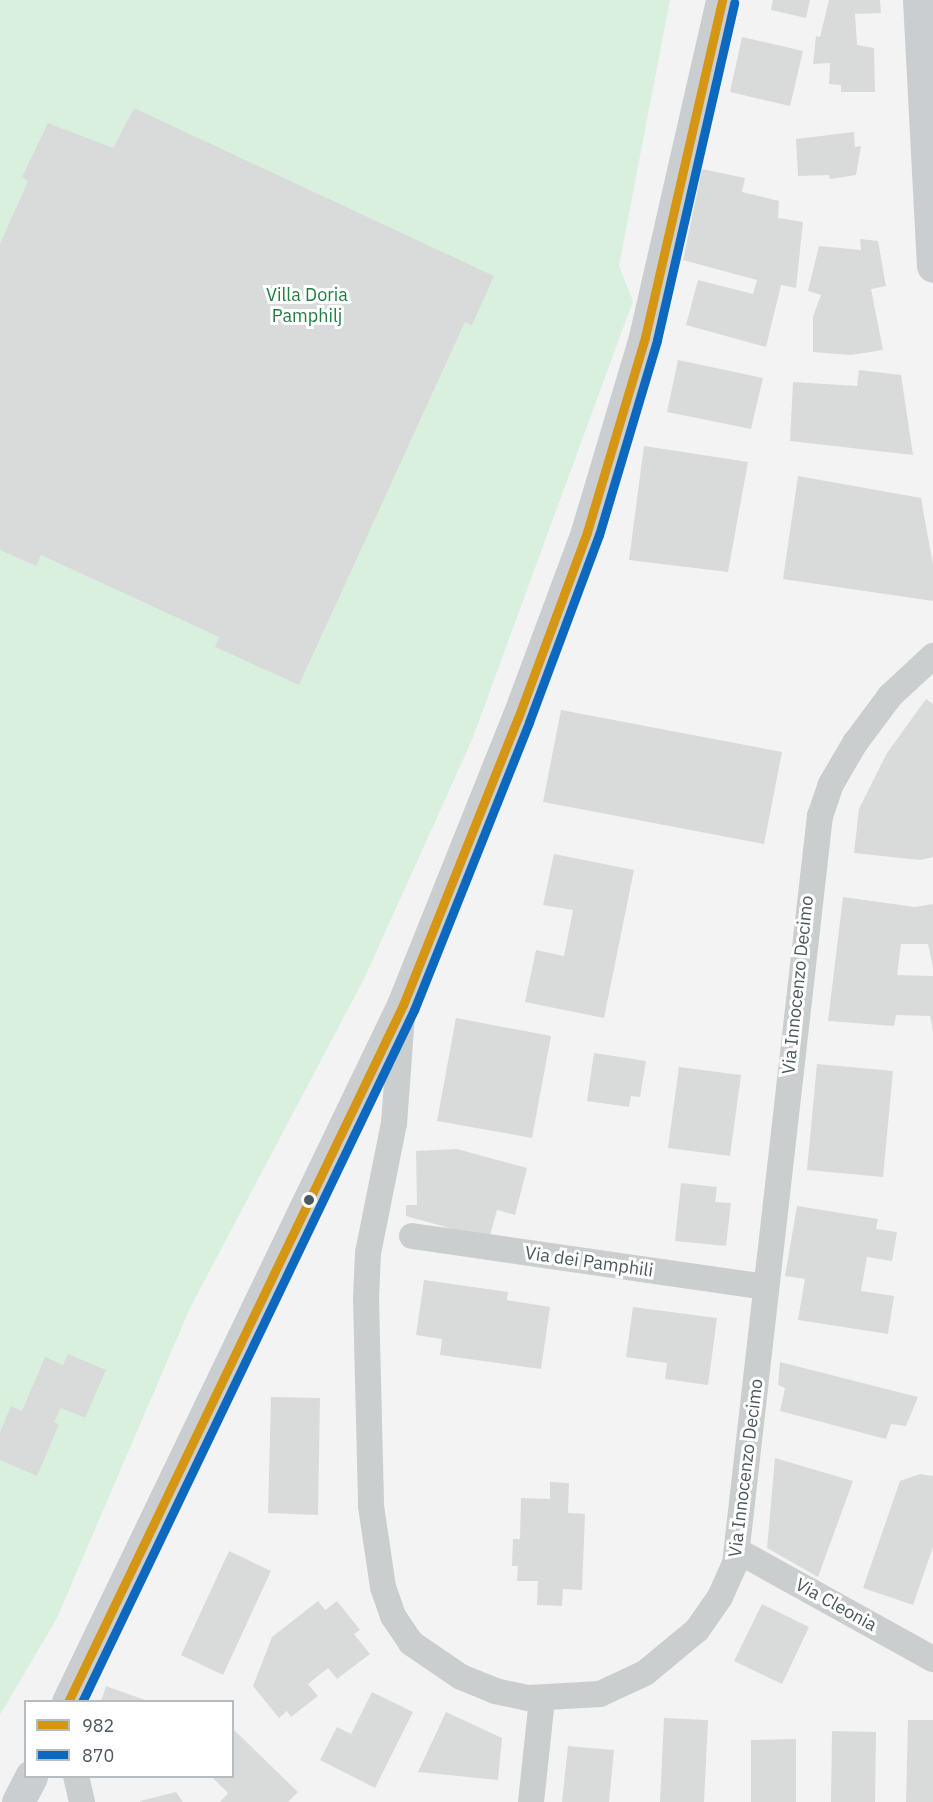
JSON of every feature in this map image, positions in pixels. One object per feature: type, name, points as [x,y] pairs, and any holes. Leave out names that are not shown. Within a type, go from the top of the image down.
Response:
[{"type":"street","points":[[68,1700],[403,1005],[566,593],[608,469],[662,275],[722,0]]},
{"type":"street","points":[[919,0],[928,81],[933,266]]},
{"type":"street","name":"Via Innocenzo Decimo","points":[[403,1005],[394,1123],[368,1253],[366,1298],[370,1487],[381,1577],[398,1624],[428,1657],[475,1684],[542,1699],[609,1691],[632,1681],[673,1653],[697,1630],[730,1579],[738,1551],[811,870],[823,805],[836,775],[866,727],[899,687],[933,656]]},
{"type":"street","name":"Via dei Pamphili","points":[[412,1236],[765,1287]]},
{"type":"street","name":"Via Cleonia","points":[[738,1551],[933,1659]]},
{"type":"street","points":[[531,1802],[542,1699]]},
{"type":"street","points":[[18,1802],[30,1778]]},
{"type":"street","points":[[76,1778],[82,1802]]},
{"type":"green space","name":"Villa Doria Pamphilj","points":[[0,0],[670,0],[619,266],[633,301],[472,740],[364,979],[190,1308],[57,1618],[0,1715]]},
{"type":"building","points":[[773,0],[810,0],[806,18],[771,10]]},
{"type":"building","points":[[829,0],[880,0],[881,13],[855,14],[857,45],[874,48],[875,92],[841,92],[841,85],[829,84],[830,63],[813,64],[816,36],[820,37]]},
{"type":"building","points":[[742,37],[803,51],[790,106],[730,92]]},
{"type":"building","points":[[134,108],[494,276],[472,325],[465,322],[299,685],[215,647],[219,637],[41,555],[36,566],[0,550],[0,244],[28,181],[22,177],[48,123],[113,148]]},
{"type":"building","points":[[854,132],[855,147],[861,146],[856,175],[830,179],[829,175],[798,176],[796,139]]},
{"type":"building","points":[[702,169],[745,178],[742,192],[779,201],[778,218],[803,222],[796,288],[781,285],[766,347],[686,325],[698,280],[753,294],[757,280],[683,260]]},
{"type":"building","points":[[860,239],[878,241],[886,286],[871,289],[883,350],[851,355],[813,352],[813,316],[821,295],[808,291],[819,246],[861,250]]},
{"type":"building","points":[[678,360],[763,378],[751,429],[667,412]]},
{"type":"building","points":[[859,370],[901,375],[913,455],[790,441],[793,382],[857,386]]},
{"type":"building","points":[[644,446],[748,462],[728,572],[629,560]]},
{"type":"building","points":[[798,476],[921,498],[933,565],[933,601],[783,579]]},
{"type":"building","points":[[926,699],[933,704],[933,857],[920,860],[854,853],[859,809],[887,753]]},
{"type":"building","points":[[561,710],[782,752],[764,844],[543,802]]},
{"type":"building","points":[[554,854],[634,870],[604,1018],[525,1002],[536,950],[564,956],[573,910],[543,905]]},
{"type":"building","points":[[843,897],[915,907],[933,904],[933,968],[928,944],[901,944],[897,975],[933,976],[933,1032],[930,1016],[896,1015],[894,1026],[828,1021]]},
{"type":"building","points":[[456,1018],[551,1036],[532,1138],[437,1121]]},
{"type":"building","points":[[594,1053],[646,1061],[640,1097],[631,1096],[629,1107],[587,1101]]},
{"type":"building","points":[[817,1064],[893,1071],[883,1177],[807,1170]]},
{"type":"building","points":[[679,1067],[741,1075],[730,1156],[668,1148]]},
{"type":"building","points":[[457,1149],[527,1168],[515,1215],[497,1210],[489,1239],[406,1216],[406,1205],[417,1205],[416,1151]]},
{"type":"building","points":[[681,1183],[717,1187],[715,1202],[731,1203],[726,1246],[675,1241]]},
{"type":"building","points":[[797,1206],[878,1219],[876,1229],[897,1232],[892,1261],[867,1257],[861,1291],[894,1296],[888,1334],[798,1320],[805,1279],[785,1276]]},
{"type":"building","points":[[424,1280],[508,1292],[507,1300],[550,1307],[541,1369],[440,1355],[442,1339],[416,1335]]},
{"type":"building","points":[[633,1307],[717,1318],[708,1385],[665,1379],[667,1363],[626,1357]]},
{"type":"building","points":[[68,1354],[106,1370],[85,1418],[61,1408],[54,1422],[59,1425],[37,1476],[0,1460],[0,1432],[11,1406],[22,1411],[45,1357],[63,1365]]},
{"type":"building","points":[[780,1362],[918,1397],[906,1426],[891,1424],[886,1439],[780,1411],[785,1388],[778,1385]]},
{"type":"building","points":[[271,1397],[320,1398],[318,1515],[268,1513]]},
{"type":"building","points":[[775,1458],[853,1481],[818,1577],[767,1548]]},
{"type":"building","points":[[920,1474],[933,1476],[933,1547],[913,1605],[863,1588],[900,1481]]},
{"type":"building","points":[[550,1482],[569,1483],[568,1513],[585,1514],[582,1590],[563,1589],[562,1606],[537,1605],[538,1581],[517,1581],[518,1566],[512,1566],[513,1539],[520,1539],[521,1498],[550,1499]]},
{"type":"building","points":[[229,1551],[271,1571],[223,1675],[181,1655]]},
{"type":"building","points":[[318,1601],[325,1610],[337,1601],[360,1630],[354,1634],[370,1654],[337,1679],[328,1668],[308,1684],[318,1696],[291,1717],[287,1711],[279,1718],[253,1686],[272,1637]]},
{"type":"building","points":[[762,1604],[809,1627],[782,1684],[734,1661]]},
{"type":"building","points":[[106,1686],[145,1700],[102,1700]]},
{"type":"building","points":[[372,1692],[413,1712],[375,1788],[320,1760],[337,1727],[351,1734]]},
{"type":"building","points":[[446,1712],[502,1738],[498,1780],[418,1772]]},
{"type":"building","points":[[664,1718],[708,1720],[704,1802],[660,1802]]},
{"type":"building","points":[[908,1720],[933,1720],[933,1802],[906,1802]]},
{"type":"building","points":[[234,1730],[298,1792],[288,1802],[220,1802],[228,1793],[213,1778],[234,1778]]},
{"type":"building","points":[[832,1731],[876,1732],[875,1802],[831,1802]]},
{"type":"building","points":[[796,1739],[796,1802],[751,1802],[751,1740]]},
{"type":"building","points":[[568,1746],[614,1750],[609,1802],[562,1802]]},
{"type":"building","points":[[176,1792],[183,1802],[140,1802],[140,1801]]},
{"type":"transit line","name":"982","points":[[69,1700],[403,1005],[518,718],[587,532],[645,337],[722,0]]},
{"type":"transit line","name":"870","points":[[83,1700],[414,1010],[529,722],[599,535],[657,340],[734,3]]}]
